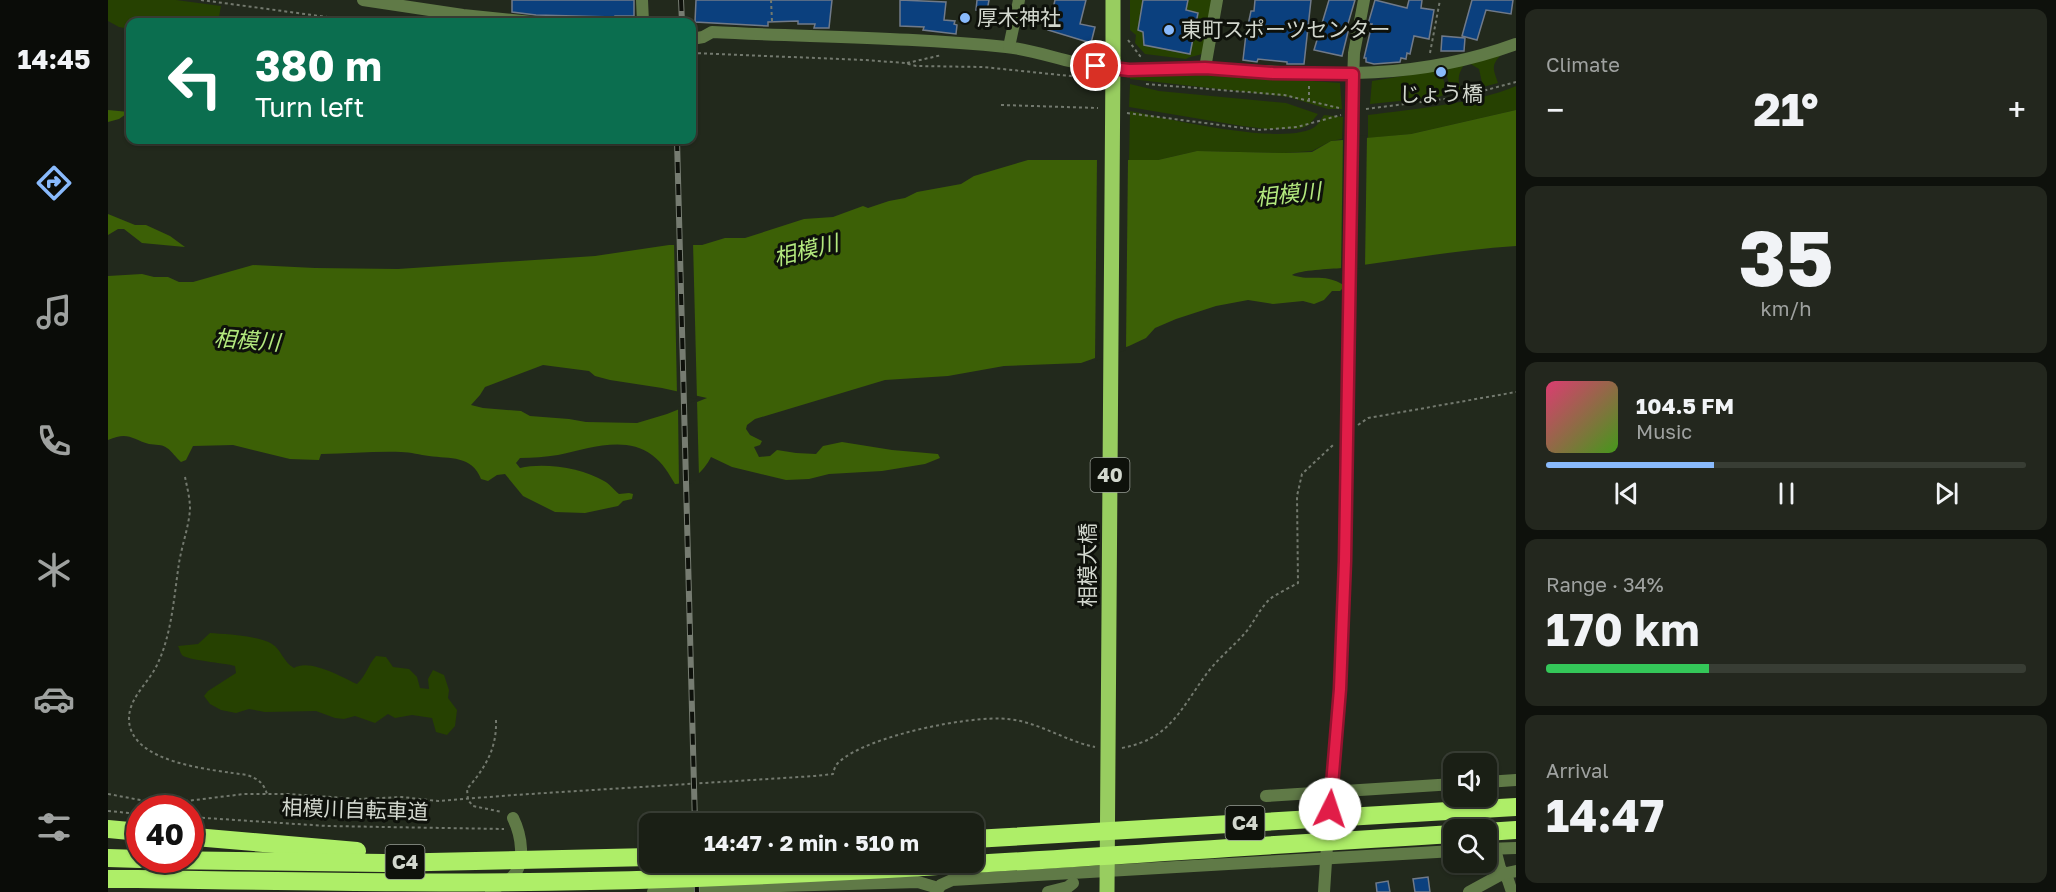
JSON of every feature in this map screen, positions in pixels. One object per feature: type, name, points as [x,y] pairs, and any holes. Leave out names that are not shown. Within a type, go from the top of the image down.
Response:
[{"type":"highway","name":"C4","points":[[984,838],[1516,807]]},
{"type":"highway","points":[[108,829],[126,831]]},
{"type":"highway","points":[[1497,831],[1516,830]]},
{"type":"highway","name":"C4","points":[[108,879],[542,881],[664,879],[789,874],[1443,835]]},
{"type":"highway","points":[[204,838],[403,853],[581,852],[639,855]]},
{"type":"highway","name":"C4","points":[[204,861],[384,863],[639,856]]},
{"type":"highway","points":[[108,858],[126,859]]},
{"type":"highway","points":[[358,892],[542,881]]},
{"type":"main road","name":"40","points":[[1113,0],[1113,39]]},
{"type":"main road","name":"相模大橋","points":[[1107,892],[1113,39]]},
{"type":"street","points":[[363,0],[493,18]]},
{"type":"street","points":[[642,0],[643,18]]},
{"type":"street","points":[[1009,47],[1019,0]]},
{"type":"street","points":[[1205,68],[1217,0]]},
{"type":"street","points":[[1324,892],[1340,689],[1345,551],[1353,78],[1358,31],[1365,0]]},
{"type":"street","points":[[696,38],[712,32],[920,41],[1009,47],[1045,53],[1076,63],[1096,66],[1159,70],[1205,68],[1353,78],[1429,67],[1479,56],[1516,44]]},
{"type":"street","points":[[1497,781],[1516,780]]},
{"type":"street","points":[[1266,796],[1331,787],[1443,784]]},
{"type":"street","points":[[491,892],[512,878],[518,869],[521,850],[516,824]]},
{"type":"street","points":[[1497,849],[1516,848]]},
{"type":"street","points":[[653,892],[702,888],[918,882],[937,890],[945,882],[952,880],[1224,863],[1326,860],[1443,853]]},
{"type":"street","points":[[1497,863],[1502,874],[1508,880],[1512,892]]},
{"type":"street","points":[[1469,892],[1502,874],[1516,871]]},
{"type":"street","points":[[1048,892],[1073,883]]},
{"type":"path","points":[[201,0],[334,18]]},
{"type":"path","points":[[771,0],[772,25]]},
{"type":"path","points":[[1429,67],[1440,0]]},
{"type":"path","points":[[1113,39],[1129,40],[1140,56]]},
{"type":"path","points":[[696,53],[865,60],[916,66],[983,67],[1087,78]]},
{"type":"path","points":[[1309,101],[1310,74]]},
{"type":"path","points":[[1363,109],[1460,97],[1516,82]]},
{"type":"path","points":[[1139,83],[1284,94],[1343,108]]},
{"type":"path","points":[[1001,105],[1106,110]]},
{"type":"path","points":[[1118,111],[1259,130],[1297,127],[1346,113]]},
{"type":"path","points":[[1353,429],[1368,418],[1516,392]]},
{"type":"path","points":[[1122,748],[1155,738],[1167,728],[1206,675],[1244,635],[1271,599],[1298,583],[1297,496],[1302,474],[1337,442]]},
{"type":"path","points":[[185,477],[190,510],[172,610],[157,664],[132,705],[129,718],[131,729],[138,741],[160,757],[174,762],[247,775],[258,779],[264,785],[267,794]]},
{"type":"path","points":[[108,794],[162,804],[244,794],[359,799],[402,797],[438,801],[833,774],[840,761],[871,744],[917,730],[984,719],[1007,718],[1029,723],[1082,744],[1102,748]]},
{"type":"path","points":[[496,720],[496,735],[484,768],[467,789],[468,800],[473,807],[505,813],[516,824]]},
{"type":"path","points":[[108,811],[126,813]]},
{"type":"path","name":"相模川自転車道","points":[[204,818],[327,826],[516,824]]},
{"type":"shaded area","points":[[108,0],[176,0],[221,6],[219,18],[126,18],[126,28],[108,21]]},
{"type":"shaded area","name":"東町スポーツセンター","points":[[1130,0],[1212,0],[1203,53],[1186,59],[1145,54],[1135,43],[1136,35],[1130,30]]},
{"type":"shaded area","points":[[1501,55],[1494,65],[1498,83],[1483,87],[1479,69],[1469,63]]},
{"type":"shaded area","points":[[1464,65],[1459,78],[1461,92],[1452,94],[1445,69]]},
{"type":"shaded area","points":[[1440,70],[1448,93],[1439,97],[1370,104],[1372,81]]},
{"type":"shaded area","points":[[1191,72],[1340,83],[1342,109],[1328,109],[1289,97],[1130,79],[1130,74],[1160,76]]},
{"type":"shaded area","points":[[1130,84],[1159,91],[1286,103],[1318,114],[1309,125],[1299,129],[1242,126],[1129,107]]},
{"type":"shaded area","points":[[1516,86],[1516,110],[1411,134],[1368,138],[1368,115],[1463,102]]},
{"type":"shaded area","points":[[1130,111],[1197,125],[1280,134],[1302,132],[1316,126],[1324,115],[1343,117],[1342,139],[1331,141],[1312,151],[1285,153],[1197,151],[1158,160],[1129,160]]},
{"type":"shaded area","points":[[210,633],[267,641],[275,646],[294,668],[308,665],[317,667],[357,684],[376,656],[386,657],[393,667],[409,669],[417,677],[420,688],[429,689],[428,679],[433,670],[444,675],[449,690],[448,698],[457,710],[455,726],[447,735],[436,732],[432,718],[412,715],[395,718],[388,714],[375,723],[355,716],[344,719],[335,718],[316,711],[265,712],[249,709],[236,713],[221,710],[210,704],[204,696],[236,673],[235,666],[185,657],[178,646],[198,644]]},
{"type":"water","points":[[108,110],[126,112],[119,119],[108,122]]},
{"type":"water","name":"相模川","points":[[1516,110],[1516,246],[1302,272],[1292,275],[1330,279],[1345,286],[1340,291],[1332,291],[1324,300],[1314,304],[1303,301],[1273,304],[1248,300],[1216,306],[1176,319],[1155,328],[1146,338],[1129,346],[1081,363],[1004,366],[948,376],[885,380],[755,419],[747,425],[746,429],[750,435],[762,441],[760,445],[754,447],[759,457],[770,456],[777,450],[816,454],[823,446],[842,442],[938,454],[940,458],[925,464],[882,471],[829,474],[809,479],[786,480],[732,467],[711,457],[696,475],[675,484],[656,458],[641,449],[630,446],[606,445],[558,455],[520,458],[516,463],[520,468],[552,466],[575,470],[595,476],[619,494],[633,494],[632,499],[623,501],[618,506],[585,513],[555,512],[523,496],[505,474],[497,475],[488,481],[481,479],[472,466],[452,458],[391,452],[321,454],[319,460],[290,459],[233,445],[193,446],[186,460],[181,462],[163,446],[125,436],[108,440],[108,276],[142,274],[168,277],[179,282],[193,282],[253,265],[398,269],[595,256],[669,245],[702,245],[725,238],[745,238],[804,219],[833,217],[863,206],[868,208],[905,198],[917,192],[961,184],[974,176],[1028,160],[1158,160],[1197,151],[1312,152],[1331,141],[1411,134]],"holes":[[[543,365],[589,371],[595,376],[610,380],[707,398],[637,423],[586,422],[530,416],[521,411],[471,405],[485,387]]]},
{"type":"water","points":[[108,214],[135,225],[146,225],[170,236],[185,247],[142,243],[124,229],[118,229],[108,235]]},
{"type":"pier","points":[[1367,135],[1365,268],[1341,271],[1343,136]]},
{"type":"pier","points":[[1097,157],[1128,157],[1126,350],[1095,361]]},
{"type":"pier","points":[[674,242],[693,242],[697,399],[677,395]]},
{"type":"pier","points":[[697,400],[699,477],[686,487],[679,487],[678,407]]},
{"type":"building","points":[[512,0],[634,0],[634,16],[536,15],[512,12]]},
{"type":"building","points":[[696,0],[832,0],[829,28],[814,28],[815,24],[798,24],[798,21],[768,22],[768,26],[696,22]]},
{"type":"building","points":[[900,0],[946,2],[944,20],[955,21],[956,34],[923,30],[924,27],[900,26]]},
{"type":"building","points":[[977,0],[989,0],[987,11],[976,10]]},
{"type":"building","points":[[1055,0],[1086,0],[1080,24],[1095,27],[1091,43],[1048,30]]},
{"type":"building","name":"東町スポーツセンター","points":[[1143,0],[1188,0],[1186,10],[1198,13],[1190,54],[1144,45],[1143,32],[1138,30]]},
{"type":"building","points":[[1255,0],[1311,0],[1304,64],[1287,64],[1287,62],[1258,59],[1257,62],[1243,60],[1246,34],[1251,11],[1254,11]]},
{"type":"building","points":[[1329,0],[1355,0],[1342,56],[1314,50]]},
{"type":"building","points":[[1375,0],[1407,8],[1409,0],[1422,0],[1421,8],[1434,10],[1429,39],[1414,36],[1410,54],[1407,53],[1406,59],[1401,58],[1400,62],[1374,64],[1366,62],[1364,58],[1372,24],[1368,24]]},
{"type":"building","points":[[1472,0],[1513,0],[1511,14],[1486,10],[1477,40],[1462,36]]},
{"type":"building","points":[[1442,36],[1465,38],[1464,51],[1441,51]]},
{"type":"building","points":[[1428,877],[1430,892],[1415,892],[1413,879]]},
{"type":"building","points":[[1388,881],[1390,892],[1377,892],[1376,883]]},
{"type":"railway","points":[[681,0],[682,18]]},
{"type":"railway","points":[[677,144],[695,813]]},
{"type":"railway","points":[[696,873],[697,892]]},
{"type":"place","name":"厚木神社","points":[[965,18]]},
{"type":"place","name":"東町スポーツセンター","points":[[1169,30]]},
{"type":"place","name":"じょう橋","points":[[1441,72]]},
{"type":"route","points":[[1096,66],[1129,70],[1205,68],[1273,73],[1353,74],[1345,561],[1340,689],[1330,809]]}]
